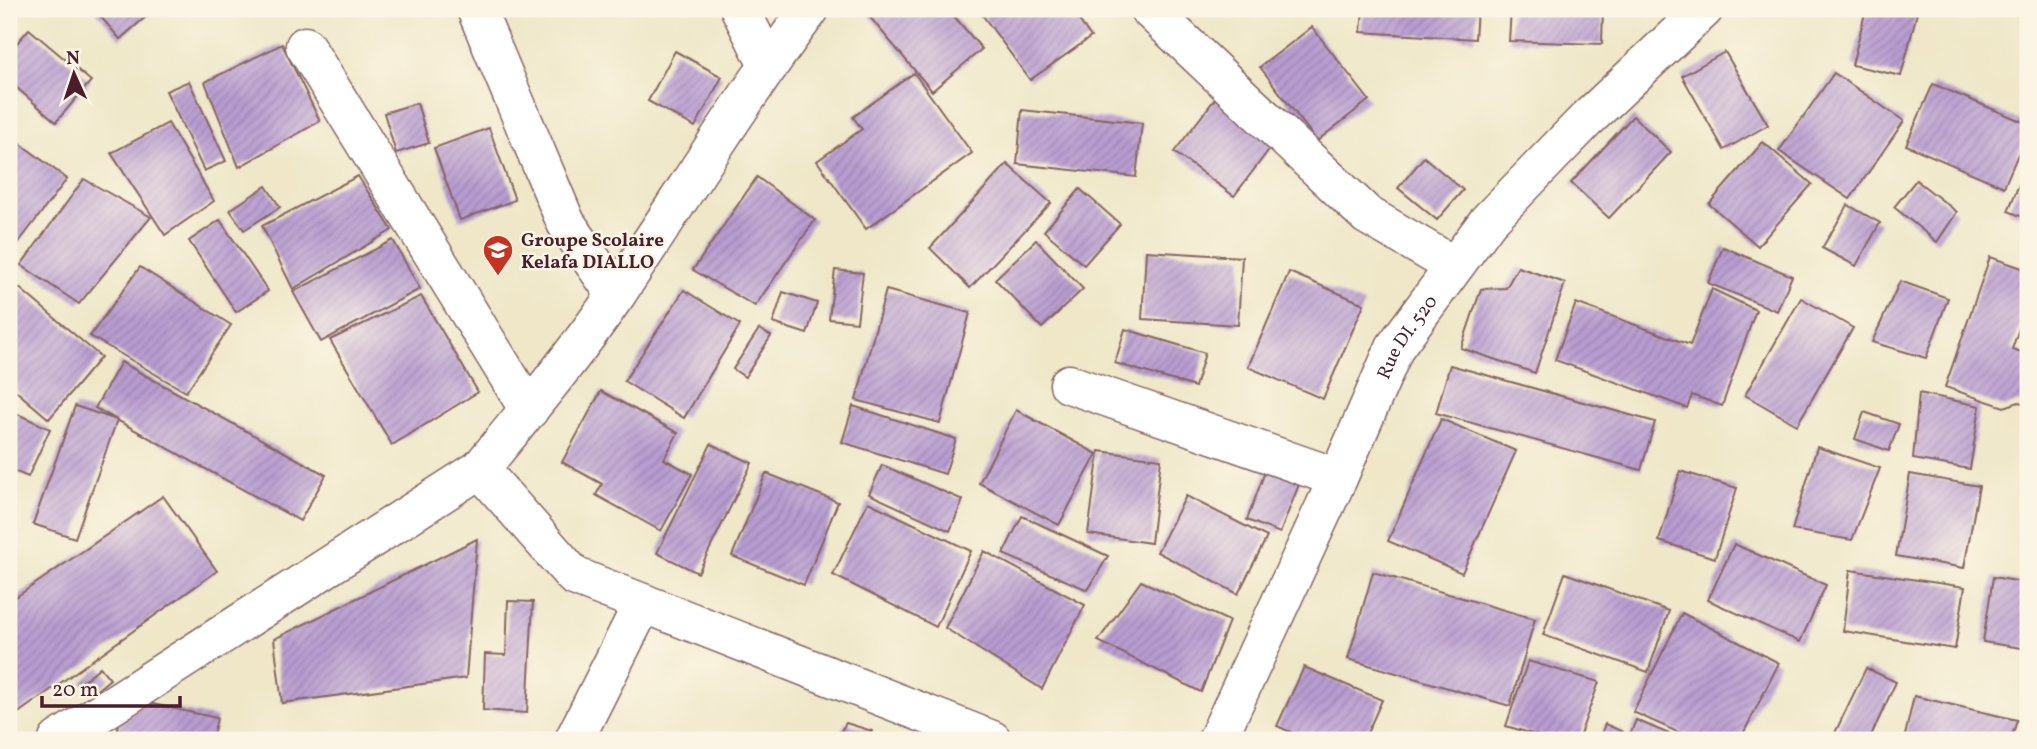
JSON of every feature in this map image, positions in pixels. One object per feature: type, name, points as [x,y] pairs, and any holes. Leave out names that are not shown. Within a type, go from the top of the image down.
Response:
[{"type":"street","points":[[476,9],[566,223],[616,295]]},
{"type":"street","points":[[740,9],[768,65]]},
{"type":"street","points":[[58,740],[480,469],[616,295],[768,65],[810,9]]},
{"type":"street","points":[[1149,9],[1367,215],[1454,266]]},
{"type":"street","name":"Rue DI. 520","points":[[1217,740],[1338,478],[1395,347],[1488,220],[1586,120],[1704,9]]},
{"type":"street","points":[[306,46],[528,410]]},
{"type":"street","points":[[1069,384],[1338,478]]},
{"type":"street","points":[[480,469],[574,576],[992,740]]},
{"type":"street","points":[[574,740],[643,603]]},
{"type":"building","points":[[94,9],[155,9],[120,39]]},
{"type":"building","points":[[863,9],[948,9],[982,49],[932,91]]},
{"type":"building","points":[[978,9],[1071,9],[1091,37],[1030,80]]},
{"type":"building","points":[[1363,9],[1477,9],[1475,39],[1361,32]]},
{"type":"building","points":[[1511,9],[1603,9],[1602,44],[1509,41]]},
{"type":"building","points":[[1866,9],[1918,9],[1901,76],[1852,65]]},
{"type":"building","points":[[1312,27],[1369,100],[1317,141],[1260,67]]},
{"type":"building","points":[[29,29],[91,81],[56,122],[9,81],[9,52]]},
{"type":"building","points":[[282,44],[320,121],[239,167],[205,82]]},
{"type":"building","points":[[675,51],[722,77],[695,127],[648,101]]},
{"type":"building","points":[[1725,52],[1768,125],[1724,150],[1682,76]]},
{"type":"building","points":[[914,73],[972,153],[866,229],[817,161],[862,129],[853,117]]},
{"type":"building","points":[[1834,73],[1904,121],[1850,199],[1779,151]]},
{"type":"building","points":[[189,81],[226,161],[204,171],[166,91]]},
{"type":"building","points":[[1933,84],[2028,124],[2028,131],[2004,187],[1906,145]]},
{"type":"building","points":[[1218,95],[1277,139],[1234,196],[1174,152]]},
{"type":"building","points":[[417,103],[429,143],[396,153],[384,113]]},
{"type":"building","points":[[1022,110],[1142,123],[1136,177],[1017,164]]},
{"type":"building","points":[[1633,116],[1671,152],[1609,218],[1571,183]]},
{"type":"building","points":[[168,123],[214,201],[165,235],[111,153]]},
{"type":"building","points":[[489,128],[515,200],[460,220],[434,148]]},
{"type":"building","points":[[9,135],[67,179],[9,255]]},
{"type":"building","points":[[1763,142],[1812,184],[1758,246],[1709,204]]},
{"type":"building","points":[[1424,157],[1463,190],[1437,220],[1398,188]]},
{"type":"building","points":[[2028,163],[2028,219],[2008,211]]},
{"type":"building","points":[[1007,164],[1051,203],[970,288],[930,248]]},
{"type":"building","points":[[358,176],[392,230],[293,289],[262,226]]},
{"type":"building","points":[[757,177],[815,220],[755,306],[693,270]]},
{"type":"building","points":[[84,179],[151,217],[79,304],[21,265]]},
{"type":"building","points":[[1916,180],[1957,212],[1937,242],[1894,207]]},
{"type":"building","points":[[266,186],[280,207],[244,230],[230,210]]},
{"type":"building","points":[[1080,189],[1120,224],[1084,265],[1044,231]]},
{"type":"building","points":[[1848,205],[1880,223],[1856,266],[1822,248]]},
{"type":"building","points":[[220,220],[268,291],[236,312],[189,241]]},
{"type":"building","points":[[393,240],[420,289],[321,342],[293,292]]},
{"type":"building","points":[[1036,240],[1083,289],[1042,328],[995,279]]},
{"type":"building","points":[[1723,247],[1792,276],[1777,311],[1708,283]]},
{"type":"building","points":[[1146,251],[1242,257],[1238,325],[1142,319]]},
{"type":"building","points":[[1990,257],[2028,270],[2028,302],[2012,349],[2028,354],[2028,405],[2019,402],[2004,407],[1945,387]]},
{"type":"building","points":[[140,267],[231,325],[186,392],[90,336]]},
{"type":"building","points":[[1518,267],[1565,283],[1535,373],[1461,348],[1481,289],[1506,288]]},
{"type":"building","points":[[835,270],[863,273],[857,322],[829,319]]},
{"type":"building","points":[[1289,272],[1364,304],[1323,399],[1248,367]]},
{"type":"building","points":[[1900,281],[1948,298],[1926,358],[1872,342]]},
{"type":"building","points":[[17,286],[101,357],[49,419],[9,385],[9,295]]},
{"type":"building","points":[[1712,289],[1756,310],[1722,406],[1692,395],[1687,408],[1555,360],[1576,303],[1690,345]]},
{"type":"building","points":[[684,290],[740,325],[684,418],[624,381]]},
{"type":"building","points":[[886,290],[970,313],[940,423],[856,400]]},
{"type":"building","points":[[783,292],[817,303],[807,334],[773,323]]},
{"type":"building","points":[[421,296],[478,392],[392,445],[330,340]]},
{"type":"building","points":[[1801,298],[1853,328],[1797,425],[1745,395]]},
{"type":"building","points":[[759,329],[771,336],[745,377],[733,369]]},
{"type":"building","points":[[1125,329],[1205,353],[1195,387],[1115,363]]},
{"type":"building","points":[[121,362],[326,475],[300,521],[95,408]]},
{"type":"building","points":[[1450,365],[1655,422],[1641,470],[1436,413]]},
{"type":"building","points":[[601,391],[678,433],[664,459],[692,474],[661,531],[596,495],[602,484],[562,462]]},
{"type":"building","points":[[1919,393],[1980,406],[1970,469],[1913,459]]},
{"type":"building","points":[[75,406],[117,420],[75,538],[33,524]]},
{"type":"building","points":[[853,406],[956,439],[945,474],[842,442]]},
{"type":"building","points":[[9,410],[50,429],[28,477],[9,469]]},
{"type":"building","points":[[1016,410],[1097,454],[1059,525],[979,483]]},
{"type":"building","points":[[1864,412],[1899,424],[1889,451],[1855,439]]},
{"type":"building","points":[[1441,419],[1516,451],[1462,573],[1388,541]]},
{"type":"building","points":[[711,444],[752,463],[698,573],[657,553]]},
{"type":"building","points":[[1817,447],[1880,468],[1852,540],[1792,530]]},
{"type":"building","points":[[1099,451],[1161,459],[1151,543],[1088,534]]},
{"type":"building","points":[[1269,461],[1303,474],[1280,533],[1247,520]]},
{"type":"building","points":[[882,465],[963,500],[950,531],[869,494]]},
{"type":"building","points":[[1680,471],[1737,488],[1715,558],[1659,541]]},
{"type":"building","points":[[766,473],[838,502],[804,585],[732,556]]},
{"type":"building","points":[[1910,474],[1979,486],[1964,568],[1896,556]]},
{"type":"building","points":[[163,496],[217,571],[14,716],[9,683],[9,602]]},
{"type":"building","points":[[1186,496],[1267,537],[1238,594],[1157,552]]},
{"type":"building","points":[[868,502],[971,551],[936,627],[833,575]]},
{"type":"building","points":[[1022,516],[1108,556],[1088,590],[1003,554]]},
{"type":"building","points":[[477,539],[466,678],[282,703],[274,639]]},
{"type":"building","points":[[1734,544],[1826,585],[1800,642],[1708,600]]},
{"type":"building","points":[[984,551],[1085,605],[1042,689],[945,628]]},
{"type":"building","points":[[1850,570],[1965,587],[1955,649],[1843,631]]},
{"type":"building","points":[[1373,572],[1535,619],[1510,706],[1348,659]]},
{"type":"building","points":[[1565,573],[1669,611],[1648,672],[1543,635]]},
{"type":"building","points":[[1993,577],[2028,583],[2028,649],[1983,642]]},
{"type":"building","points":[[1141,581],[1229,621],[1201,692],[1098,641]]},
{"type":"building","points":[[508,601],[533,602],[527,713],[483,710],[485,654],[506,655]]},
{"type":"building","points":[[1682,613],[1779,663],[1740,740],[1695,740],[1633,712]]},
{"type":"building","points":[[1528,661],[1599,682],[1578,740],[1553,740],[1506,726]]},
{"type":"building","points":[[100,667],[110,679],[92,694],[82,682]]},
{"type":"building","points":[[1304,667],[1382,700],[1364,740],[1309,740],[1277,726]]},
{"type":"building","points":[[1866,668],[1896,682],[1869,740],[1844,740],[1834,735]]},
{"type":"building","points":[[1914,696],[2017,720],[2011,740],[1904,740]]},
{"type":"building","points":[[125,698],[217,718],[212,740],[131,740],[116,737]]},
{"type":"building","points":[[1636,720],[1683,740],[1628,740]]},
{"type":"building","points":[[846,723],[872,731],[866,740],[835,740]]},
{"type":"building","points":[[1605,724],[1623,732],[1620,740],[1599,740]]},
{"type":"place","name":"Groupe Scolaire Kelafa DIALLO","points":[[498,277]]}]
